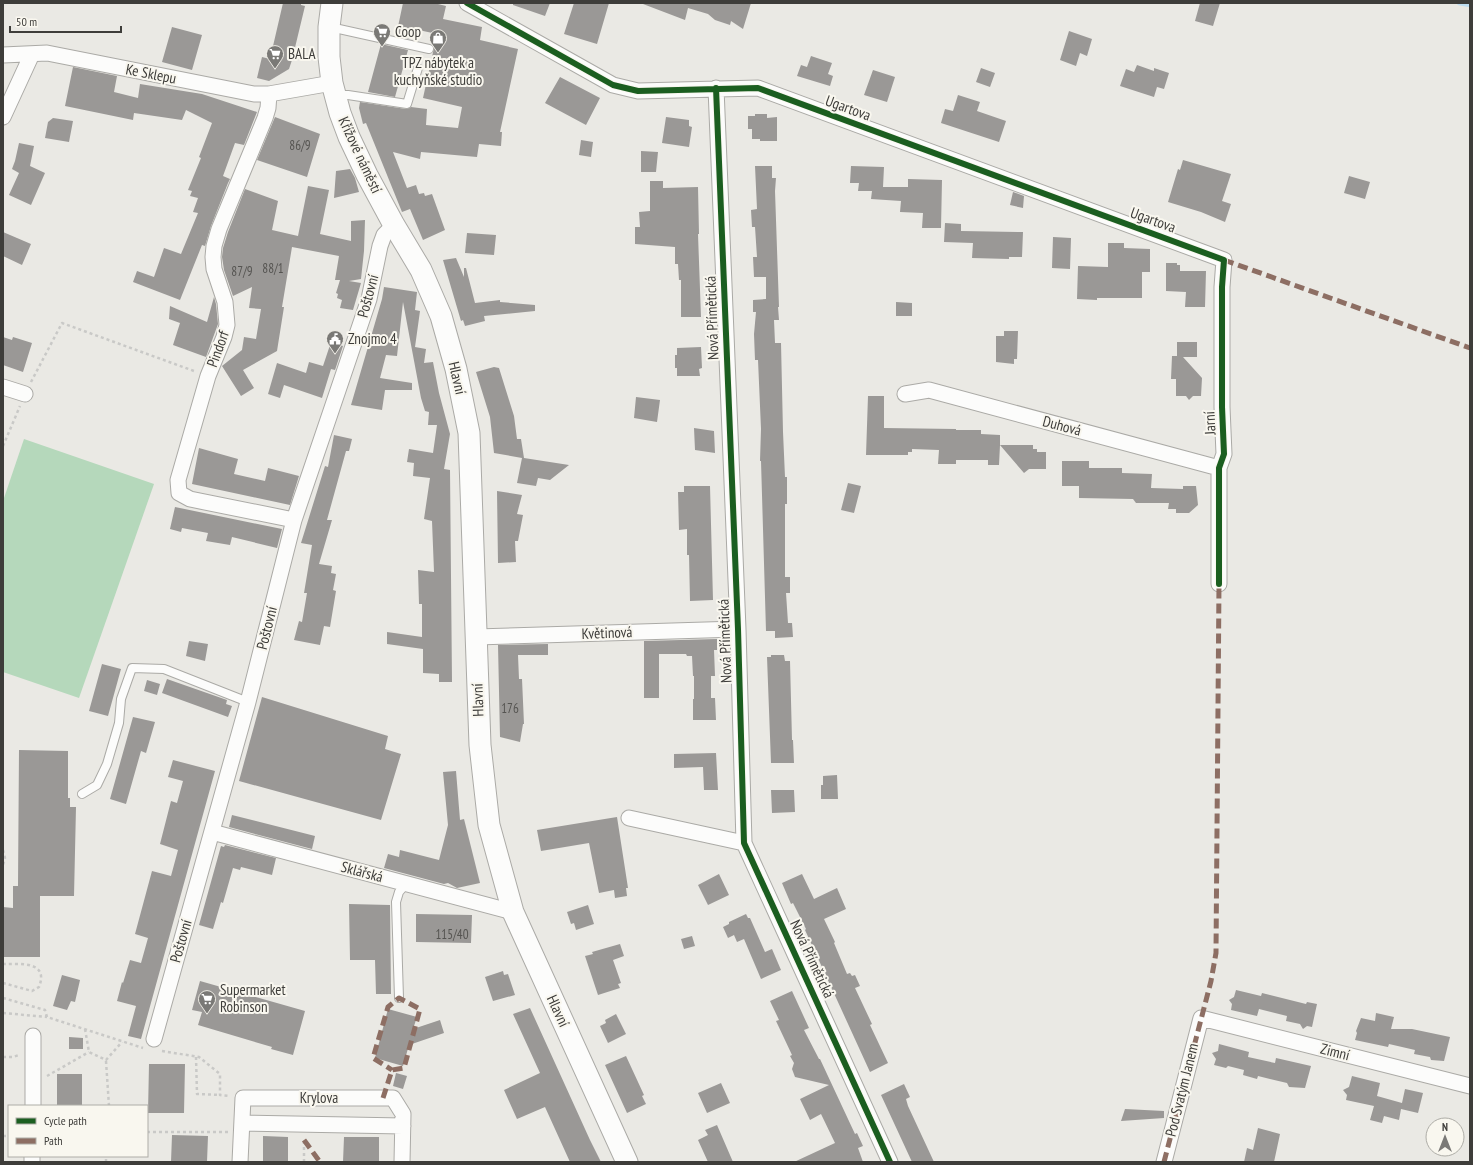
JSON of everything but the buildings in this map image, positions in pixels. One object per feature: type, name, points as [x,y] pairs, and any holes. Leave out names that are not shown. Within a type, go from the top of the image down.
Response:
[{"type":"main road","name":"Křížové náměstí","points":[[332,3],[329,56],[334,89],[349,137],[367,175],[394,225]]},
{"type":"main road","name":"Hlavní","points":[[394,225],[421,270],[441,316],[456,369],[469,433],[480,745],[489,825],[513,912],[627,1162]]},
{"type":"street","name":"Ugartova","points":[[467,3],[613,85],[638,91],[758,88],[1224,260]]},
{"type":"street","name":"Ke Sklepu","points":[[3,55],[47,53],[254,94],[269,94]]},
{"type":"street","points":[[3,117],[32,54]]},
{"type":"street","name":"Nová Přímětická","points":[[716,88],[738,630],[744,844],[890,1162]]},
{"type":"street","points":[[269,94],[334,89]]},
{"type":"street","name":"Pindorf","points":[[269,94],[268,108],[265,118],[219,229],[214,246],[214,269],[225,302],[227,325],[221,345],[208,376],[178,480],[179,493],[190,499],[294,520]]},
{"type":"street","name":"Poštovní","points":[[154,1046],[248,702],[294,520],[369,299],[384,234],[394,225]]},
{"type":"street","name":"Jarní","points":[[1219,584],[1219,468],[1224,454],[1222,407],[1222,287],[1224,260]]},
{"type":"street","points":[[3,387],[25,394]]},
{"type":"street","name":"Duhová","points":[[905,394],[929,390],[1219,468]]},
{"type":"street","name":"Květinová","points":[[476,637],[738,630]]},
{"type":"street","points":[[629,818],[744,844]]},
{"type":"street","name":"Sklářská","points":[[212,832],[513,912]]},
{"type":"street","name":"Zimní","points":[[1201,1018],[1470,1086]]},
{"type":"street","name":"Pod Svatým Janem","points":[[1164,1162],[1201,1018]]},
{"type":"street","points":[[33,1036],[33,1105]]},
{"type":"street","points":[[240,1162],[243,1098]]},
{"type":"street","name":"Krylova","points":[[243,1098],[393,1098],[403,1114],[402,1162]]},
{"type":"street","points":[[242,1128],[304,1124],[403,1126]]},
{"type":"lane","points":[[330,27],[429,49]]},
{"type":"lane","points":[[334,89],[348,95],[407,104],[418,68]]},
{"type":"lane","points":[[82,794],[97,785],[106,764],[119,723],[122,699],[132,668],[164,669],[248,702]]},
{"type":"lane","points":[[399,998],[396,902],[399,892],[406,884]]},
{"type":"path","points":[[3,446],[25,394],[62,323],[208,376]]},
{"type":"path","points":[[3,850],[5,858],[3,865]]},
{"type":"path","points":[[3,964],[27,964],[38,968],[41,972],[42,979],[39,987],[32,991],[3,983]]},
{"type":"path","points":[[3,998],[45,1010],[47,1017]]},
{"type":"path","points":[[3,1014],[47,1017],[122,1042],[154,1046],[199,1057],[220,1074],[220,1095]]},
{"type":"path","points":[[85,1029],[90,1052]]},
{"type":"path","points":[[109,1105],[106,1060],[122,1042]]},
{"type":"path","points":[[90,1052],[106,1060]]},
{"type":"path","points":[[33,1076],[48,1076],[90,1052]]},
{"type":"path","points":[[196,1057],[197,1094],[243,1098]]},
{"type":"path","points":[[304,1124],[304,1162]]},
{"type":"path","points":[[148,1132],[242,1128]]},
{"type":"green space","points":[[24,439],[154,484],[79,698],[3,672],[3,501]]},
{"type":"waterway","points":[[1459,3],[1470,5]]},
{"type":"marked path","points":[[1224,260],[1470,348]]},
{"type":"marked path","points":[[1164,1162],[1211,981],[1216,953],[1219,584]]},
{"type":"marked path","points":[[383,1098],[392,1070],[404,1068],[420,1009],[399,998],[388,1007],[373,1058],[392,1070]]},
{"type":"marked path","points":[[304,1140],[320,1162]]},
{"type":"cycle path","points":[[467,3],[613,85],[638,91],[758,88],[1224,260],[1222,287],[1222,407],[1224,454],[1219,468],[1219,584]]},
{"type":"cycle path","points":[[716,88],[738,629],[744,843],[890,1162]]},
{"type":"place","name":"Coop","points":[[382,47]]},
{"type":"place","name":"TPZ nábytek a kuchyňské studio","points":[[438,53]]},
{"type":"place","name":"BALA","points":[[275,69]]},
{"type":"place","name":"Znojmo 4","points":[[335,354]]},
{"type":"place","name":"Supermarket Robinson","points":[[207,1014]]}]
